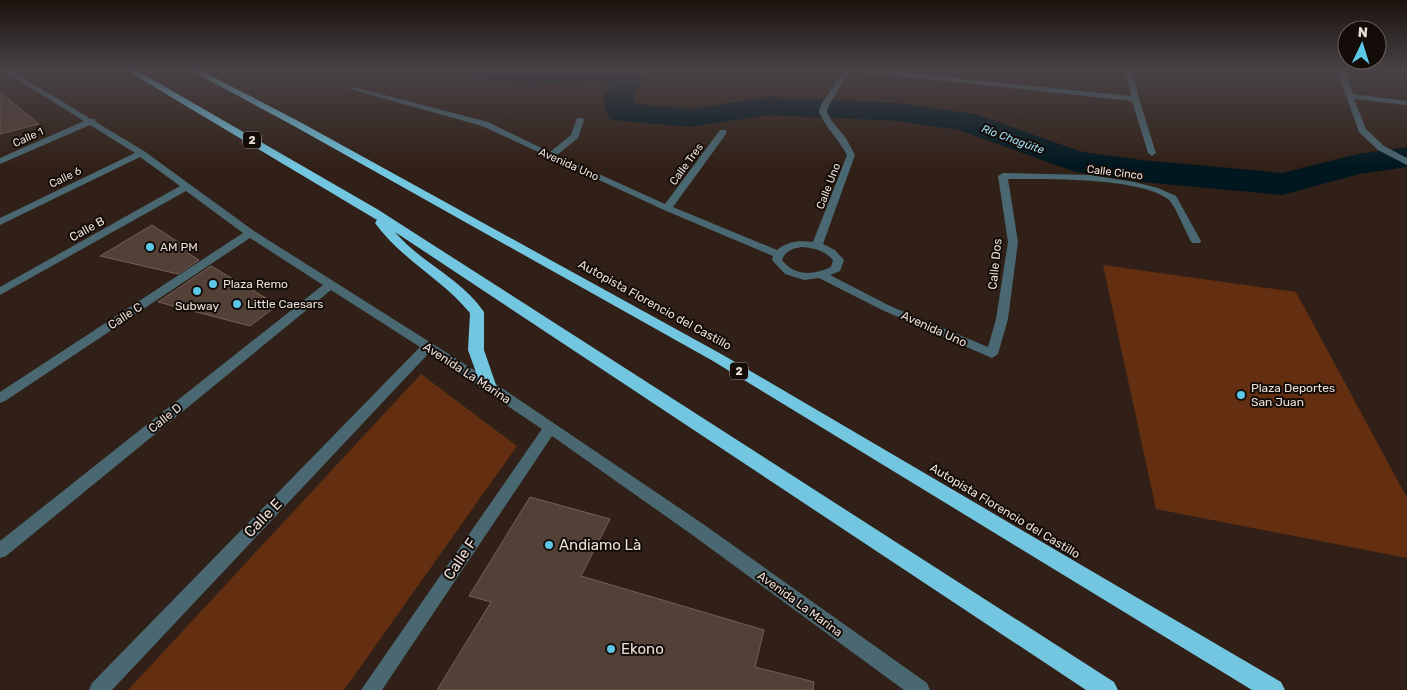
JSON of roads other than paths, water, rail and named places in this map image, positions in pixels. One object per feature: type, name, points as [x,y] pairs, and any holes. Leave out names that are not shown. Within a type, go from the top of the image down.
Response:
[{"type":"highway","name":"2","points":[[185,102],[373,212],[1106,690]]},
{"type":"highway","name":"Autopista Florencio del Castillo","points":[[255,102],[718,358],[1273,690]]},
{"type":"highway","points":[[373,212],[400,246],[460,292],[477,312],[476,350],[488,385]]},
{"type":"street","name":"Avenida La Marina","points":[[58,102],[92,121],[140,153],[250,233],[488,385],[697,529],[917,689]]},
{"type":"street","name":"Avenida Uno","points":[[403,102],[485,124],[667,208],[778,254]]},
{"type":"street","name":"Calle Uno","points":[[817,245],[851,155],[842,138],[827,120],[824,108],[828,102]]},
{"type":"street","points":[[1136,102],[1152,153]]},
{"type":"street","points":[[1353,102],[1362,130],[1381,148],[1406,162]]},
{"type":"street","points":[[1394,102],[1407,104]]},
{"type":"street","points":[[551,156],[576,136],[580,120]]},
{"type":"street","name":"Calle 1","points":[[0,161],[92,121]]},
{"type":"street","name":"Calle Tres","points":[[667,208],[723,132]]},
{"type":"street","name":"Calle 6","points":[[0,222],[140,153]]},
{"type":"street","name":"Calle Cinco","points":[[1002,176],[1052,176],[1115,182],[1148,188],[1173,198],[1196,241]]},
{"type":"street","name":"Calle Dos","points":[[992,354],[1002,319],[1013,242],[1002,176]]},
{"type":"street","name":"Calle B","points":[[0,292],[186,187]]},
{"type":"street","name":"Calle C","points":[[0,398],[250,233]]},
{"type":"street","points":[[801,244],[817,245],[832,251],[839,260],[836,269],[823,276],[799,276],[780,267],[777,260],[778,254],[787,247],[801,244]]},
{"type":"street","name":"Avenida Uno","points":[[823,276],[921,324],[992,354]]},
{"type":"street","name":"Calle D","points":[[0,551],[330,285]]},
{"type":"street","name":"Calle E","points":[[99,690],[426,347]]},
{"type":"street","name":"Calle F","points":[[371,690],[550,428]]},
{"type":"waterway","name":"Río Chagüite","points":[[620,102],[621,112],[691,118],[769,106],[897,112],[964,121],[1076,162],[1142,171],[1282,184],[1358,164],[1407,157]]},
{"type":"place","name":"AM PM","points":[[150,247]]},
{"type":"place","name":"Plaza Remo","points":[[213,284]]},
{"type":"place","name":"Subway","points":[[197,291]]},
{"type":"place","name":"Little Caesars","points":[[237,304]]},
{"type":"place","name":"Plaza Deportes San Juan","points":[[1241,395]]},
{"type":"place","name":"Andiamo Là","points":[[549,545]]},
{"type":"place","name":"Ekono","points":[[611,649]]}]
